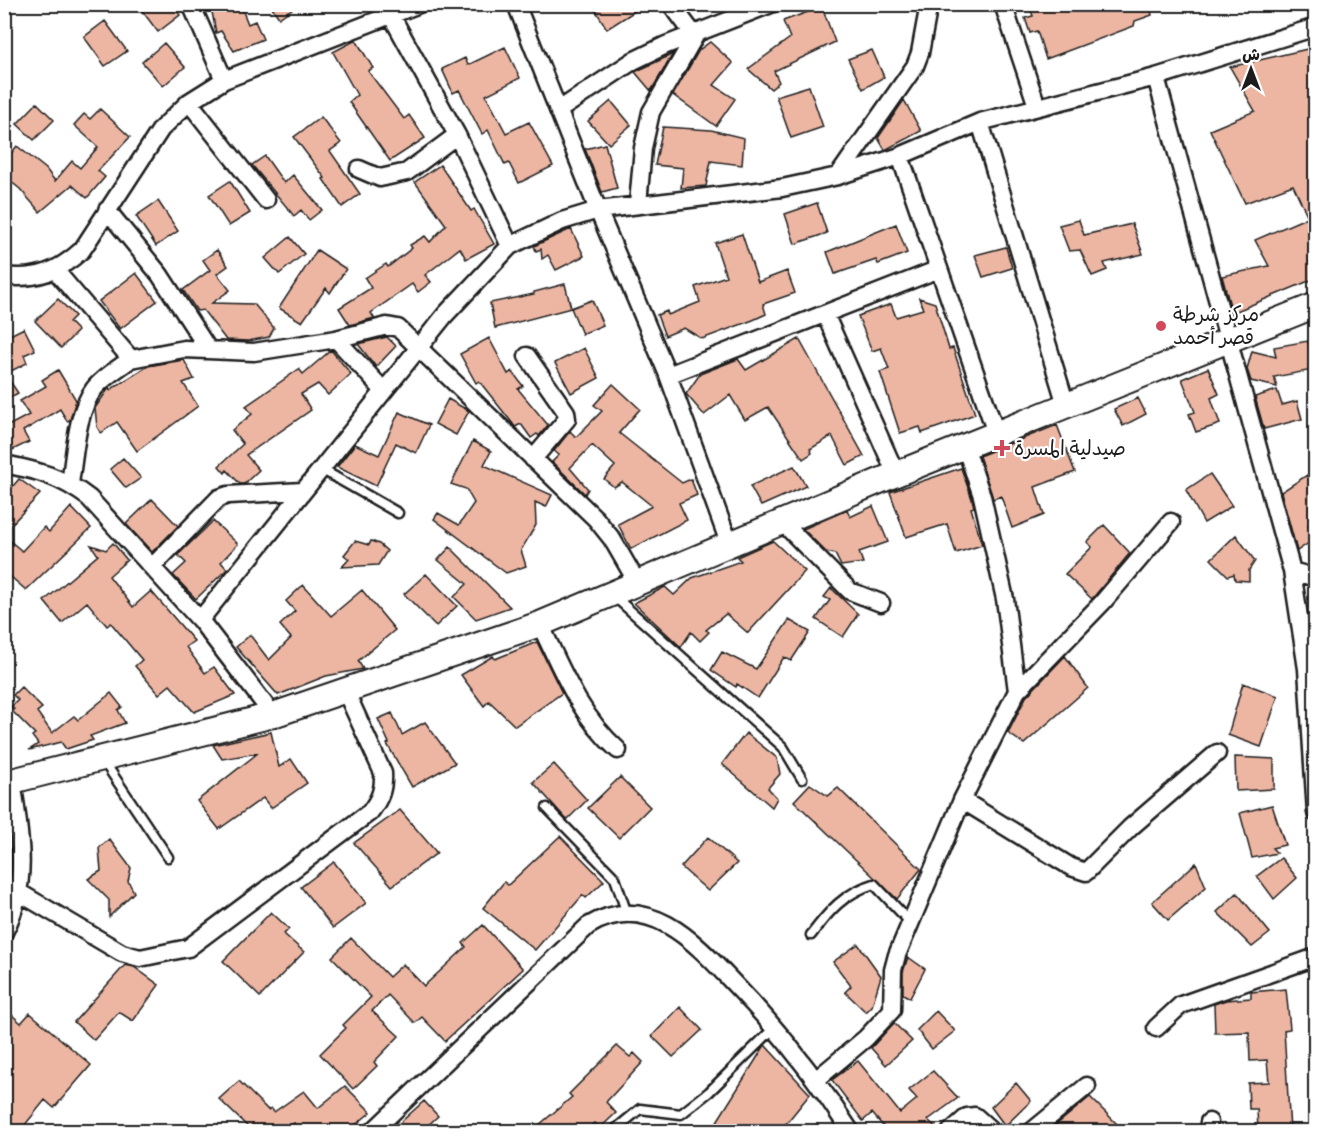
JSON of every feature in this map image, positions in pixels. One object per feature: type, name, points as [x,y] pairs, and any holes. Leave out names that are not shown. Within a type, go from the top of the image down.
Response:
[{"type":"main road","points":[[8,782],[273,715],[540,624],[896,474],[1316,305]]},
{"type":"street","points":[[4,276],[25,278],[55,270],[82,250],[161,129],[189,102],[224,80],[419,4]]},
{"type":"street","points":[[516,4],[598,210],[668,375],[729,543]]},
{"type":"street","points":[[671,4],[695,36]]},
{"type":"street","points":[[559,110],[633,61],[666,45],[695,36],[771,4]]},
{"type":"street","points":[[838,176],[915,66],[920,53],[929,4]]},
{"type":"street","points":[[1003,4],[1037,106]]},
{"type":"street","points":[[196,7],[224,80]]},
{"type":"street","points":[[392,15],[457,135],[510,246]]},
{"type":"street","points":[[200,620],[445,315],[510,246],[554,224],[598,210],[782,188],[838,176],[900,156],[980,122],[1156,77],[1316,27]]},
{"type":"street","points":[[638,204],[642,148],[651,112],[695,36]]},
{"type":"street","points":[[1156,77],[1292,571],[1307,669],[1316,813]]},
{"type":"street","points":[[189,102],[266,200]]},
{"type":"street","points":[[980,122],[1066,405]]},
{"type":"street","points":[[359,169],[380,178],[407,172],[457,135]]},
{"type":"street","points":[[900,156],[996,433]]},
{"type":"street","points":[[107,210],[160,275],[208,349]]},
{"type":"street","points":[[668,375],[939,269]]},
{"type":"street","points":[[55,270],[130,359]]},
{"type":"street","points":[[825,314],[896,474]]},
{"type":"street","points":[[70,483],[83,411],[88,397],[96,386],[130,359],[184,349],[254,352],[336,339],[392,326],[398,328],[420,347],[596,519],[612,539],[638,584]]},
{"type":"street","points":[[336,339],[384,391]]},
{"type":"street","points":[[526,357],[566,412],[567,419],[533,459]]},
{"type":"street","points":[[965,446],[982,496],[1005,599],[1017,691]]},
{"type":"street","points":[[4,464],[48,473],[70,483],[89,498],[200,620],[273,715]]},
{"type":"street","points":[[152,567],[219,498],[228,495],[303,491]]},
{"type":"street","points":[[782,522],[850,591],[881,603]]},
{"type":"street","points":[[817,1079],[866,1038],[892,1010],[893,970],[910,922],[962,800],[1017,691],[1102,603],[1171,522]]},
{"type":"street","points":[[1292,571],[1316,578]]},
{"type":"street","points":[[540,624],[578,703],[597,732],[618,750]]},
{"type":"street","points":[[20,892],[122,952],[140,958],[188,948],[370,812],[379,799],[384,783],[383,773],[346,692]]},
{"type":"street","points":[[962,800],[1071,867],[1086,872],[1131,827],[1217,753]]},
{"type":"street","points":[[4,932],[20,892],[21,844],[8,782]]},
{"type":"street","points":[[372,1131],[588,926],[613,914],[655,919],[694,941],[775,1027],[817,1079],[851,1131]]},
{"type":"street","points":[[1156,1028],[1181,1005],[1316,957]]},
{"type":"street","points":[[1031,1131],[1087,1086]]},
{"type":"street","points":[[950,1131],[967,1117],[975,1116],[993,1131]]},
{"type":"lane","points":[[321,469],[398,513]]},
{"type":"lane","points":[[612,594],[783,747],[802,779]]},
{"type":"lane","points":[[101,758],[168,857]]},
{"type":"lane","points":[[547,808],[615,878],[627,914]]},
{"type":"lane","points":[[811,936],[833,905],[858,889],[874,884],[910,922]]},
{"type":"lane","points":[[612,1131],[640,1110],[681,1114],[709,1092],[775,1027]]},
{"type":"building","points":[[137,4],[172,4],[180,15],[158,32]]},
{"type":"building","points":[[222,4],[240,4],[248,24],[255,21],[263,39],[234,51],[221,31],[216,33],[212,12]]},
{"type":"building","points":[[270,4],[299,4],[279,18]]},
{"type":"building","points":[[606,4],[646,4],[607,29],[596,11]]},
{"type":"building","points":[[1029,4],[1149,4],[1152,15],[1135,21],[1134,26],[1046,59],[1037,31],[1030,33],[1025,18],[1033,16]]},
{"type":"building","points":[[822,7],[835,42],[774,71],[779,82],[771,89],[748,69],[790,38],[783,21]]},
{"type":"building","points":[[105,21],[127,51],[105,66],[84,37]]},
{"type":"building","points":[[356,40],[373,68],[368,71],[404,119],[409,115],[425,138],[390,161],[349,102],[357,95],[333,52]]},
{"type":"building","points":[[710,42],[733,63],[714,85],[735,99],[716,126],[673,95],[699,50]]},
{"type":"building","points":[[164,43],[185,67],[163,86],[142,62]]},
{"type":"building","points":[[505,47],[520,78],[486,95],[506,133],[529,122],[553,166],[519,183],[509,163],[505,165],[488,130],[482,134],[459,90],[453,93],[442,69],[465,58],[468,65]]},
{"type":"building","points":[[1316,47],[1316,278],[1232,313],[1222,276],[1269,266],[1255,240],[1308,217],[1293,185],[1245,203],[1210,130],[1255,111],[1230,67]]},
{"type":"building","points":[[872,50],[884,77],[863,89],[848,59]]},
{"type":"building","points":[[673,54],[651,91],[635,72]]},
{"type":"building","points":[[809,86],[823,127],[791,138],[776,96]]},
{"type":"building","points":[[904,100],[921,131],[885,150],[878,138]]},
{"type":"building","points":[[611,101],[631,125],[609,144],[588,121]]},
{"type":"building","points":[[37,103],[54,120],[34,140],[17,124]]},
{"type":"building","points":[[100,109],[130,137],[98,171],[105,177],[87,198],[72,185],[40,212],[20,189],[4,176],[4,162],[17,146],[46,169],[55,181],[72,161],[80,168],[98,147],[74,125],[84,114],[90,119]]},
{"type":"building","points":[[321,117],[341,143],[330,151],[360,194],[342,207],[323,179],[325,178],[294,137]]},
{"type":"building","points":[[663,127],[711,130],[744,138],[742,165],[711,161],[706,186],[681,188],[683,168],[655,165]]},
{"type":"building","points":[[605,144],[617,188],[602,192],[585,149]]},
{"type":"building","points":[[265,156],[284,183],[293,175],[322,210],[309,220],[301,210],[294,216],[252,165]]},
{"type":"building","points":[[440,165],[471,211],[474,209],[494,244],[466,259],[460,248],[425,275],[431,282],[418,292],[412,284],[371,313],[374,318],[350,325],[339,308],[371,288],[365,278],[386,264],[388,267],[412,248],[410,245],[425,236],[430,242],[446,225],[415,182]]},
{"type":"building","points":[[230,181],[250,213],[229,226],[209,195]]},
{"type":"building","points":[[158,201],[178,231],[156,246],[136,216]]},
{"type":"building","points":[[817,203],[827,233],[795,244],[785,214]]},
{"type":"building","points":[[1079,220],[1084,235],[1132,224],[1143,254],[1104,263],[1107,270],[1092,276],[1080,250],[1069,251],[1059,225]]},
{"type":"building","points":[[896,224],[907,253],[878,264],[876,260],[835,274],[827,252]]},
{"type":"building","points":[[571,229],[584,256],[556,270],[548,255],[542,259],[541,249],[536,251],[534,246]]},
{"type":"building","points":[[742,234],[758,282],[787,271],[795,293],[763,304],[766,314],[702,339],[684,328],[665,336],[657,315],[667,311],[668,315],[700,302],[695,287],[726,276],[715,243]]},
{"type":"building","points":[[290,237],[304,254],[279,274],[265,258]]},
{"type":"building","points":[[1006,247],[1012,268],[983,277],[975,255]]},
{"type":"building","points":[[217,250],[228,266],[217,274],[230,290],[212,303],[254,304],[274,328],[269,337],[248,341],[226,340],[203,310],[197,311],[183,290],[210,270],[203,260]]},
{"type":"building","points":[[317,250],[346,269],[330,293],[326,288],[302,322],[279,308]]},
{"type":"building","points":[[136,273],[157,301],[120,329],[99,301]]},
{"type":"building","points":[[565,284],[571,308],[495,328],[490,303],[534,294],[534,292]]},
{"type":"building","points":[[919,298],[935,303],[949,349],[953,348],[975,414],[922,433],[920,427],[900,433],[880,372],[889,369],[881,348],[872,351],[858,316],[891,304],[896,317],[923,309]]},
{"type":"building","points":[[58,299],[75,316],[69,322],[78,331],[61,348],[35,321]]},
{"type":"building","points":[[592,300],[603,325],[582,334],[571,308]]},
{"type":"building","points":[[24,328],[35,350],[24,355],[27,363],[5,374],[18,393],[4,401],[4,338]]},
{"type":"building","points":[[387,337],[396,346],[376,367],[358,344]]},
{"type":"building","points":[[489,338],[508,374],[512,371],[523,386],[518,389],[548,425],[539,436],[537,434],[531,438],[521,424],[515,427],[479,381],[476,383],[460,354]]},
{"type":"building","points":[[799,339],[864,456],[847,465],[832,436],[810,449],[812,453],[803,459],[768,407],[745,420],[730,395],[704,415],[686,394],[700,374],[738,359],[746,370]]},
{"type":"building","points":[[1308,341],[1313,370],[1274,377],[1277,387],[1251,381],[1247,369],[1252,351],[1276,357],[1274,347]]},
{"type":"building","points":[[584,348],[599,378],[571,393],[555,363]]},
{"type":"building","points":[[331,350],[351,374],[328,395],[318,384],[301,394],[311,410],[246,455],[259,470],[244,484],[240,484],[227,470],[225,473],[219,466],[243,444],[232,430],[252,414],[246,406],[299,369],[303,374]]},
{"type":"building","points":[[184,360],[194,379],[183,383],[198,406],[137,451],[117,422],[101,433],[97,427],[95,408],[109,388],[110,390],[148,366]]},
{"type":"building","points":[[1208,368],[1219,394],[1211,398],[1220,424],[1196,432],[1189,414],[1195,412],[1182,379]]},
{"type":"building","points":[[58,370],[76,400],[70,420],[67,421],[60,409],[23,431],[29,442],[4,454],[4,428],[29,415],[20,401],[46,386],[42,380]]},
{"type":"building","points":[[613,384],[640,409],[619,433],[682,483],[691,479],[697,495],[679,503],[687,520],[631,549],[618,524],[652,506],[622,482],[614,487],[604,479],[615,466],[592,445],[570,468],[588,489],[585,494],[552,462],[559,455],[554,451],[570,431],[576,437],[602,411],[594,405]]},
{"type":"building","points":[[1277,390],[1282,405],[1297,401],[1302,419],[1264,429],[1255,397]]},
{"type":"building","points":[[1138,398],[1146,414],[1123,426],[1114,409]]},
{"type":"building","points":[[448,399],[469,411],[456,435],[435,424]]},
{"type":"building","points":[[399,412],[429,425],[416,453],[396,443],[376,486],[337,467],[355,444],[379,455]]},
{"type":"building","points":[[1057,425],[1075,472],[1035,487],[1044,515],[1012,528],[1001,496],[993,499],[979,456]]},
{"type":"building","points":[[473,441],[491,451],[484,465],[552,495],[546,507],[535,502],[536,525],[521,550],[526,566],[506,573],[434,519],[438,513],[459,525],[474,503],[466,489],[451,484]]},
{"type":"building","points":[[123,458],[141,478],[126,488],[110,469]]},
{"type":"building","points":[[794,466],[806,486],[761,506],[750,486]]},
{"type":"building","points":[[961,468],[972,499],[974,507],[971,508],[982,545],[956,553],[947,524],[906,537],[890,492]]},
{"type":"building","points":[[1210,474],[1232,506],[1204,523],[1186,490]]},
{"type":"building","points":[[1307,475],[1316,489],[1316,521],[1308,525],[1313,540],[1297,551],[1281,492]]},
{"type":"building","points":[[4,478],[13,486],[19,479],[40,494],[4,532]]},
{"type":"building","points":[[152,499],[178,526],[152,552],[126,524]]},
{"type":"building","points":[[873,506],[888,542],[859,552],[863,563],[841,566],[835,554],[826,552],[803,529],[847,510],[850,517]]},
{"type":"building","points":[[71,507],[91,528],[26,590],[4,571],[4,536],[22,551],[44,527],[49,532]]},
{"type":"building","points":[[213,521],[238,544],[221,562],[227,569],[196,599],[173,575],[186,563],[178,555]]},
{"type":"building","points":[[1104,525],[1130,553],[1092,599],[1065,574],[1092,547],[1087,542]]},
{"type":"building","points":[[1236,535],[1255,561],[1249,570],[1249,581],[1235,580],[1234,574],[1228,576],[1211,559]]},
{"type":"building","points":[[355,541],[369,545],[371,541],[387,551],[378,565],[342,567],[349,559],[344,555]]},
{"type":"building","points":[[773,541],[805,571],[748,633],[726,614],[706,630],[709,632],[700,641],[691,632],[681,647],[634,603],[665,587],[674,595],[692,578],[741,561],[737,557]]},
{"type":"building","points":[[113,543],[127,560],[109,576],[133,607],[151,591],[194,641],[186,647],[205,673],[214,667],[235,695],[194,712],[170,685],[159,694],[135,666],[142,660],[111,623],[107,626],[87,602],[62,623],[44,601],[98,555],[91,545],[106,550]]},
{"type":"building","points":[[450,547],[510,607],[476,619],[454,597],[467,584],[438,560]]},
{"type":"building","points":[[426,574],[457,606],[436,626],[404,594]]},
{"type":"building","points":[[303,585],[331,616],[362,590],[395,630],[358,661],[363,669],[326,676],[278,695],[236,647],[250,635],[269,660],[291,638],[280,625],[295,611],[286,601]]},
{"type":"building","points":[[831,588],[858,614],[843,637],[816,619],[830,600],[824,597]]},
{"type":"building","points":[[789,620],[810,632],[791,661],[784,657],[758,698],[737,684],[736,687],[711,670],[722,652],[756,669]]},
{"type":"building","points":[[537,642],[562,693],[515,726],[489,701],[484,706],[461,675],[493,656],[495,659]]},
{"type":"building","points":[[1065,656],[1088,688],[1024,744],[1008,733],[1026,697]]},
{"type":"building","points":[[1243,683],[1278,696],[1261,747],[1228,735]]},
{"type":"building","points":[[21,687],[42,708],[37,712],[52,733],[74,716],[78,720],[111,693],[122,707],[118,710],[125,723],[90,736],[93,740],[66,749],[61,742],[29,750],[38,744],[32,736],[35,734],[12,711],[14,709],[11,707],[18,700],[13,695]]},
{"type":"building","points":[[392,713],[402,735],[425,722],[455,763],[412,787],[387,744],[389,743],[378,719]]},
{"type":"building","points":[[271,732],[279,767],[291,759],[307,783],[271,808],[263,798],[219,829],[197,801],[258,753],[222,759],[213,745]]},
{"type":"building","points":[[746,733],[777,758],[780,774],[768,788],[777,798],[772,807],[722,764]]},
{"type":"building","points":[[1235,757],[1274,759],[1274,789],[1236,791]]},
{"type":"building","points":[[554,764],[587,800],[567,820],[533,782]]},
{"type":"building","points":[[620,777],[650,807],[619,838],[588,808]]},
{"type":"building","points":[[810,784],[828,796],[838,788],[921,869],[897,899],[794,801]]},
{"type":"building","points":[[1272,805],[1285,845],[1272,848],[1277,853],[1252,858],[1240,813]]},
{"type":"building","points":[[400,810],[437,853],[392,886],[354,843]]},
{"type":"building","points":[[560,836],[604,881],[586,898],[583,895],[535,950],[483,908],[504,882],[508,885]]},
{"type":"building","points":[[708,837],[737,863],[708,891],[681,867]]},
{"type":"building","points":[[109,839],[131,868],[128,881],[134,892],[109,917],[109,900],[88,879],[101,871],[99,848]]},
{"type":"building","points":[[1281,858],[1297,878],[1274,899],[1257,876]]},
{"type":"building","points":[[334,862],[366,903],[333,928],[301,887]]},
{"type":"building","points":[[1196,863],[1206,887],[1168,920],[1152,902]]},
{"type":"building","points":[[1237,893],[1270,933],[1252,947],[1217,912]]},
{"type":"building","points":[[271,912],[289,929],[284,934],[304,952],[260,997],[223,961]]},
{"type":"building","points":[[483,925],[523,969],[445,1041],[422,1017],[415,1023],[388,995],[372,1011],[399,1036],[374,1062],[377,1066],[353,1089],[320,1054],[346,1028],[343,1025],[371,997],[332,957],[351,938],[389,977],[403,964],[424,986],[466,947],[463,943]]},
{"type":"building","points":[[858,944],[881,976],[872,1006],[866,1012],[845,992],[851,986],[833,962]]},
{"type":"building","points":[[908,957],[925,969],[910,998],[903,994],[903,972]]},
{"type":"building","points":[[125,965],[134,967],[159,985],[133,1021],[119,1012],[94,1040],[74,1022]]},
{"type":"building","points":[[1286,989],[1290,1029],[1284,1030],[1290,1131],[1258,1131],[1257,1109],[1249,1109],[1248,1083],[1269,1082],[1267,1060],[1250,1061],[1249,1032],[1215,1033],[1214,1004],[1226,1000],[1251,998],[1251,992]]},
{"type":"building","points":[[680,1007],[702,1030],[673,1057],[652,1036]]},
{"type":"building","points":[[4,1008],[21,1023],[30,1013],[91,1065],[54,1108],[45,1100],[20,1131],[4,1128]]},
{"type":"building","points":[[936,1011],[955,1031],[932,1049],[917,1030]]},
{"type":"building","points":[[894,1023],[912,1041],[886,1065],[871,1048]]},
{"type":"building","points":[[765,1045],[810,1094],[780,1131],[711,1131]]},
{"type":"building","points":[[617,1046],[630,1057],[634,1053],[643,1062],[606,1102],[616,1113],[600,1128],[595,1123],[584,1131],[532,1131],[572,1097],[569,1094]]},
{"type":"building","points":[[858,1061],[900,1113],[917,1099],[909,1090],[933,1071],[958,1098],[928,1120],[940,1131],[887,1131],[872,1113],[863,1121],[832,1080]]},
{"type":"building","points":[[239,1081],[268,1110],[271,1108],[274,1112],[304,1091],[318,1108],[345,1086],[371,1112],[348,1131],[299,1131],[294,1123],[285,1131],[252,1131],[219,1099]]},
{"type":"building","points":[[1016,1083],[1031,1101],[1005,1126],[991,1107]]},
{"type":"building","points":[[1090,1097],[1124,1131],[1050,1130]]},
{"type":"building","points":[[424,1101],[438,1116],[422,1131],[391,1131]]},
{"type":"place","name":"مركز شرطة قصر أحمد","points":[[1161,326]]},
{"type":"place","name":"صيدلية المسرة","points":[[1002,448]]}]
